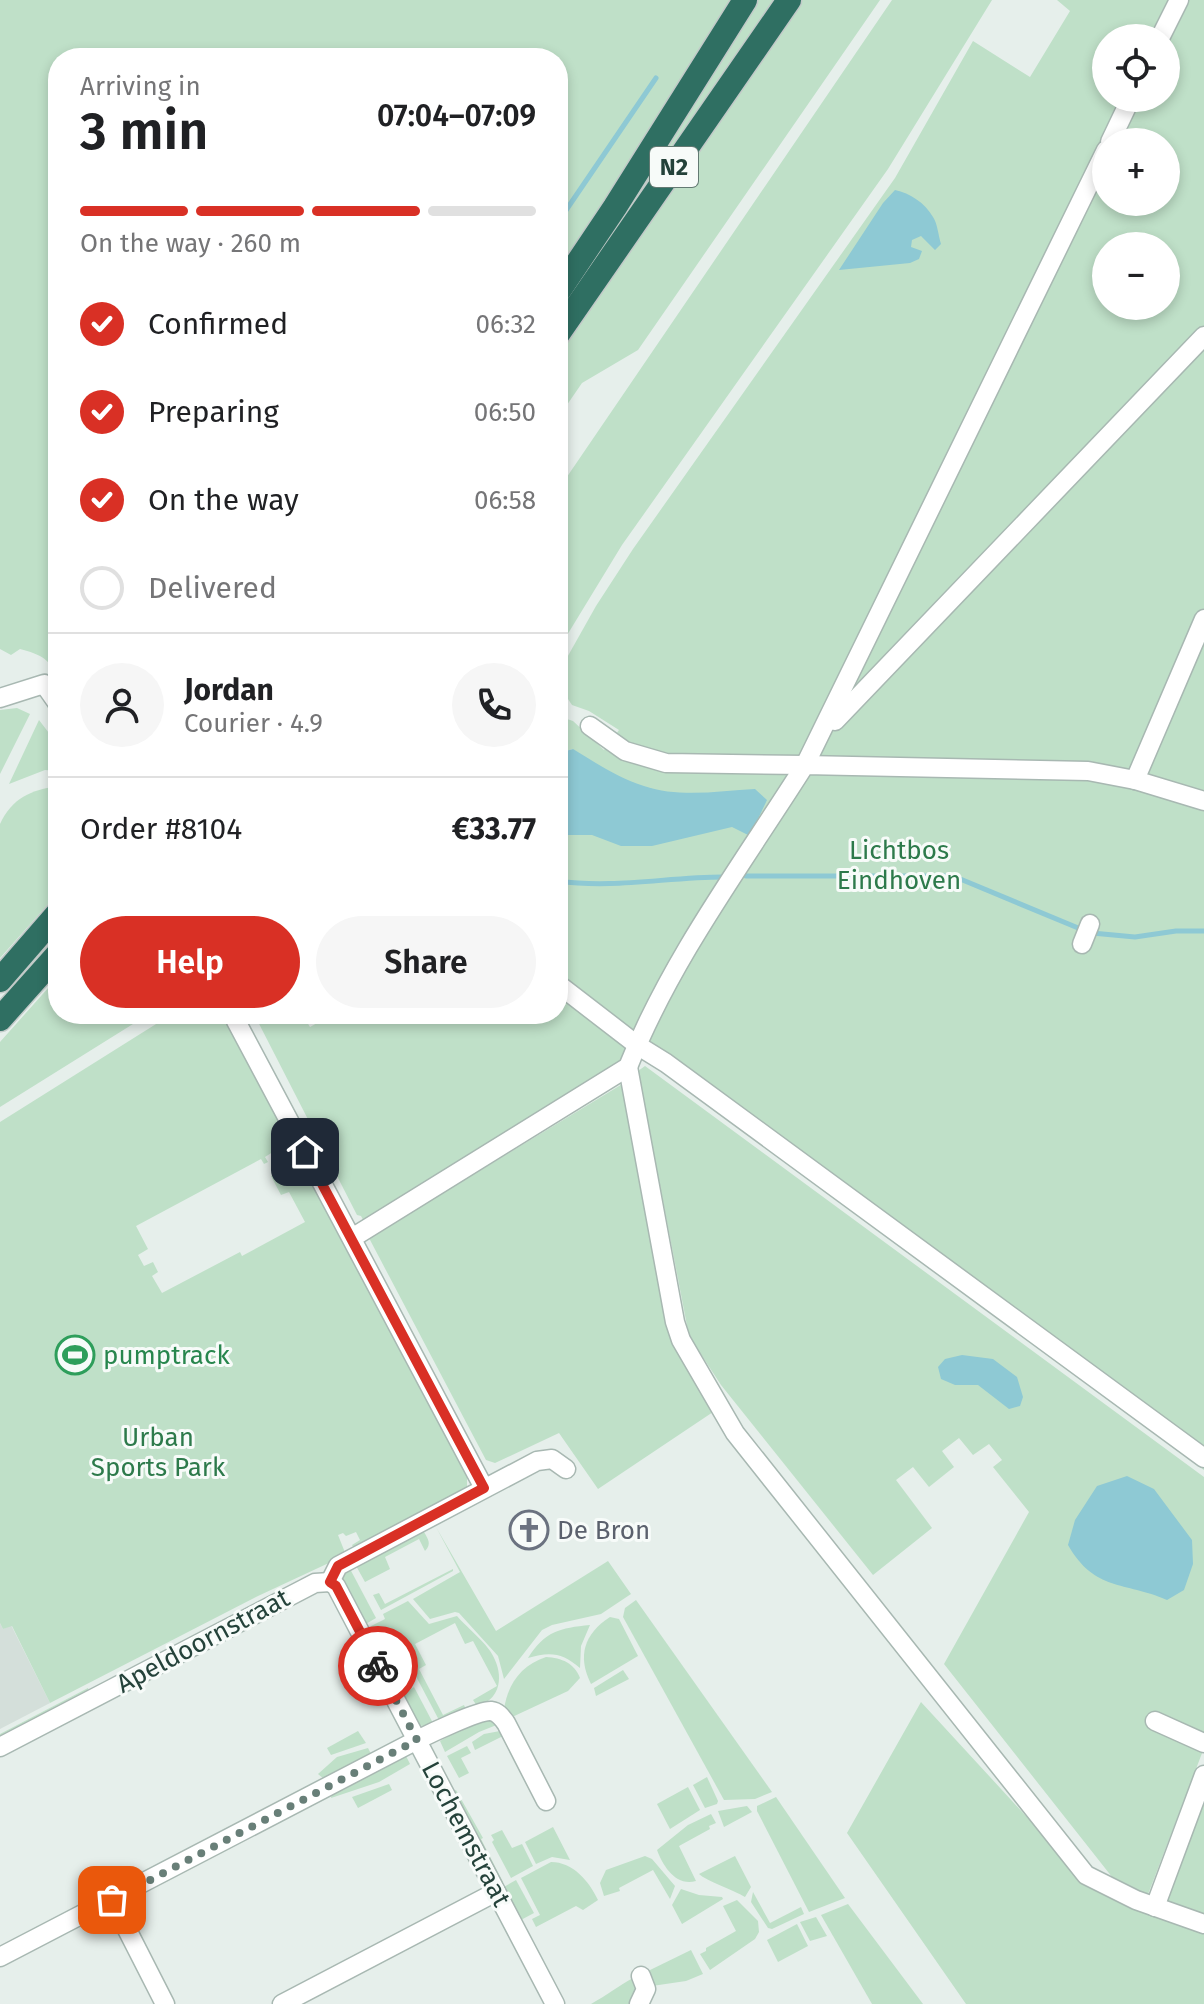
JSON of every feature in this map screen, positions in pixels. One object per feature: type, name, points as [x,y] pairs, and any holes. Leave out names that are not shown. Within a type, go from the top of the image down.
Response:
[{"type":"highway","name":"N2","points":[[568,277],[671,121],[745,0]]},
{"type":"highway","name":"N2","points":[[568,320],[789,0]]},
{"type":"highway","points":[[0,980],[48,925]]},
{"type":"highway","points":[[0,1019],[48,965]]},
{"type":"street","points":[[1167,24],[1179,0]]},
{"type":"street","points":[[1092,179],[820,737],[711,911],[644,1026],[628,1067],[675,1322],[681,1340],[735,1433],[1086,1875],[1155,1907],[1204,1924]]},
{"type":"street","points":[[820,737],[1204,336]]},
{"type":"street","points":[[1135,780],[1204,619]]},
{"type":"street","points":[[0,698],[44,684],[48,690]]},
{"type":"street","points":[[590,726],[625,751],[666,763],[1088,771],[1135,780],[1204,801]]},
{"type":"street","points":[[568,992],[1204,1458]]},
{"type":"street","points":[[239,1024],[484,1488]]},
{"type":"street","points":[[352,1238],[628,1067]]},
{"type":"street","name":"Apeldoornstraat","points":[[0,1747],[315,1583],[330,1582],[338,1566],[537,1461],[552,1459],[566,1469]]},
{"type":"street","name":"Lochemstraat","points":[[330,1582],[336,1586],[555,2004]]},
{"type":"street","points":[[0,1957],[448,1724],[488,1711],[494,1712],[506,1723],[546,1801]]},
{"type":"street","points":[[1155,1721],[1204,1743]]},
{"type":"street","points":[[1155,1907],[1204,1775]]},
{"type":"street","points":[[282,2004],[496,1892]]},
{"type":"street","points":[[112,1900],[165,2004]]},
{"type":"street","points":[[639,2004],[646,1989],[641,1976]]},
{"type":"shaded area","points":[[0,1623],[3,1629],[11,1625],[50,1703],[0,1729]]},
{"type":"green space","points":[[0,0],[733,0],[568,258],[568,48],[48,48],[48,662],[20,649],[11,655],[0,649]]},
{"type":"green space","points":[[753,0],[776,0],[688,131],[572,292]]},
{"type":"green space","points":[[798,0],[880,0],[638,350],[582,383],[568,403],[568,333]]},
{"type":"green space","points":[[892,0],[992,0],[888,169],[622,545],[568,634],[568,475]]},
{"type":"green space","name":"Lichtbos Eindhoven","points":[[1057,0],[1204,0],[1204,1470],[644,1057],[621,1078],[369,1231],[361,1216],[357,1215],[259,1024],[308,1024],[310,1027],[315,1024],[568,1024],[568,771],[573,749],[568,750],[568,719],[604,750],[619,730],[589,711],[572,705],[568,699],[568,656],[633,549],[895,178],[973,41],[1030,77],[1070,11]]},
{"type":"green space","points":[[17,708],[30,714],[0,774],[0,710]]},
{"type":"green space","points":[[39,720],[48,732],[48,770],[9,784]]},
{"type":"green space","points":[[48,788],[48,904],[0,958],[0,824],[10,808],[23,797]]},
{"type":"green space","points":[[48,988],[48,1024],[133,1024],[0,1107],[0,1042]]},
{"type":"green space","name":"Urban Sports Park","points":[[156,1024],[229,1024],[292,1141],[288,1150],[276,1150],[265,1157],[268,1162],[264,1164],[261,1159],[136,1226],[148,1249],[138,1255],[144,1266],[153,1262],[158,1272],[152,1276],[162,1293],[240,1252],[242,1256],[305,1222],[289,1192],[281,1195],[271,1176],[296,1163],[306,1166],[467,1474],[467,1489],[355,1550],[352,1545],[360,1540],[356,1532],[338,1535],[346,1555],[258,1596],[50,1703],[12,1626],[3,1629],[0,1623],[0,1122]]},
{"type":"green space","points":[[645,1066],[1204,1477],[1204,1748],[1147,1897],[1116,1882],[944,1664],[1029,1512],[993,1467],[1002,1460],[989,1444],[973,1455],[959,1438],[942,1451],[954,1467],[929,1487],[913,1467],[896,1480],[932,1528],[873,1575],[721,1385],[689,1336],[638,1071]]},
{"type":"green space","points":[[624,1083],[666,1318],[719,1408],[598,1489],[559,1433],[495,1463],[486,1460],[369,1238]]},
{"type":"green space","points":[[436,1527],[496,1631],[608,1561],[631,1594],[601,1614],[542,1630],[504,1679],[498,1656],[459,1613],[430,1619],[413,1599],[460,1572]]},
{"type":"green space","points":[[418,1530],[424,1532],[428,1539],[425,1551],[419,1539],[385,1557],[390,1569],[365,1582],[355,1564]]},
{"type":"green space","points":[[349,1567],[376,1618],[364,1625],[340,1579]]},
{"type":"green space","points":[[453,1569],[381,1610],[373,1595],[379,1593],[385,1604]]},
{"type":"green space","points":[[636,1600],[772,1792],[755,1799],[724,1800],[623,1617],[625,1608]]},
{"type":"green space","points":[[408,1601],[429,1624],[457,1616],[488,1648],[499,1675],[497,1689],[490,1700],[477,1706],[473,1700],[497,1686],[473,1641],[465,1644],[455,1623],[415,1644],[426,1665],[419,1669],[443,1715],[464,1705],[467,1712],[440,1722],[399,1644],[384,1651],[371,1626],[385,1619],[383,1614]]},
{"type":"green space","points":[[610,1617],[619,1619],[638,1656],[591,1684],[584,1664],[586,1646],[594,1631]]},
{"type":"green space","points":[[590,1625],[581,1646],[580,1668],[556,1655],[528,1658],[554,1632]]},
{"type":"green space","points":[[395,1651],[412,1684],[398,1690],[381,1659]]},
{"type":"green space","points":[[546,1657],[567,1662],[580,1678],[568,1691],[510,1718],[504,1709],[512,1684],[529,1665]]},
{"type":"green space","points":[[623,1670],[629,1679],[596,1696],[594,1688]]},
{"type":"green space","points":[[414,1687],[434,1725],[419,1726],[401,1696]]},
{"type":"green space","points":[[88,1688],[90,1693],[0,1740],[0,1734]]},
{"type":"green space","points":[[921,1702],[1083,1878],[1204,1928],[1204,2004],[966,2004],[847,1833]]},
{"type":"green space","points":[[491,1718],[499,1724],[445,1752],[440,1741],[447,1737],[444,1732]]},
{"type":"green space","points":[[358,1731],[366,1743],[331,1755],[327,1748]]},
{"type":"green space","points":[[500,1731],[505,1735],[475,1750],[472,1742],[484,1734]]},
{"type":"green space","points":[[467,1746],[471,1753],[461,1758],[469,1773],[459,1778],[447,1756]]},
{"type":"green space","points":[[368,1748],[371,1754],[324,1779],[318,1774],[337,1757]]},
{"type":"green space","points":[[405,1754],[410,1764],[379,1782],[331,1798],[332,1793]]},
{"type":"green space","points":[[707,1777],[718,1801],[705,1808],[693,1785]]},
{"type":"green space","points":[[389,1784],[392,1790],[358,1808],[352,1797]]},
{"type":"green space","points":[[688,1787],[700,1810],[670,1829],[657,1804]]},
{"type":"green space","points":[[456,1790],[483,1838],[503,1882],[499,1884],[451,1792]]},
{"type":"green space","points":[[1204,1791],[1204,1920],[1162,1905]]},
{"type":"green space","points":[[776,1797],[845,1898],[809,1912],[757,1811],[757,1806]]},
{"type":"green space","points":[[747,1806],[752,1812],[724,1827],[718,1811]]},
{"type":"green space","points":[[711,1814],[716,1823],[709,1826],[710,1829],[679,1846],[696,1881],[682,1881],[667,1868],[657,1850],[688,1825]]},
{"type":"green space","points":[[553,1827],[570,1860],[552,1857],[536,1864],[525,1842]]},
{"type":"green space","points":[[502,1830],[512,1848],[522,1844],[533,1866],[511,1878],[492,1842],[491,1835]]},
{"type":"green space","points":[[645,1856],[652,1859],[675,1886],[670,1899],[653,1870],[619,1888],[620,1891],[604,1896],[600,1883],[606,1870]]},
{"type":"green space","points":[[735,1856],[751,1887],[745,1897],[699,1874]]},
{"type":"green space","points":[[551,1862],[573,1869],[590,1886],[598,1900],[583,1910],[576,1906],[536,1927],[532,1919],[540,1915],[521,1878]]},
{"type":"green space","points":[[516,1880],[534,1913],[519,1921],[502,1888]]},
{"type":"green space","points":[[681,1889],[723,1899],[682,1924],[672,1905]]},
{"type":"green space","points":[[753,1892],[770,1923],[801,1907],[804,1914],[768,1928],[751,1902]]},
{"type":"green space","points":[[737,1900],[758,1921],[759,1932],[755,1939],[710,1970],[700,1954],[736,1931],[723,1906]]},
{"type":"green space","points":[[848,1904],[923,2004],[872,2004],[821,1915]]},
{"type":"green space","points":[[816,1917],[827,1936],[810,1941],[800,1922]]},
{"type":"green space","points":[[797,1924],[808,1946],[778,1962],[767,1940]]},
{"type":"green space","points":[[691,1950],[703,1974],[686,1981],[652,1986],[648,1971]]},
{"type":"green space","points":[[633,1978],[640,1986],[636,1999],[629,2004],[591,2004],[623,1984]]},
{"type":"water","points":[[895,190],[912,196],[926,207],[935,220],[941,244],[935,250],[921,236],[912,240],[911,247],[922,251],[919,259],[910,263],[839,270],[883,203]]},
{"type":"water","points":[[573,749],[625,779],[657,790],[699,793],[755,789],[767,800],[750,836],[732,827],[652,846],[621,846],[592,835],[568,835],[568,750]]},
{"type":"water","points":[[962,1355],[993,1359],[1017,1377],[1023,1397],[1020,1406],[1009,1409],[978,1385],[955,1385],[941,1379],[938,1367],[945,1359]]},
{"type":"water","points":[[1127,1476],[1154,1489],[1192,1540],[1193,1564],[1184,1590],[1167,1600],[1100,1578],[1078,1560],[1068,1545],[1075,1520],[1097,1486]]},
{"type":"waterway","points":[[568,207],[656,78]]},
{"type":"waterway","points":[[746,876],[953,876],[1083,930]]},
{"type":"waterway","points":[[568,882],[599,884],[723,877]]},
{"type":"waterway","points":[[1092,933],[1135,937],[1176,931],[1204,931]]},
{"type":"way so far","points":[[112,1900],[417,1740],[378,1666]]},
{"type":"place","name":"pumptrack","points":[[75,1355]]},
{"type":"place","name":"De Bron","points":[[529,1530]]},
{"type":"route","points":[[305,1152],[484,1488],[338,1566],[333,1572],[330,1582],[336,1586],[378,1666]]}]
